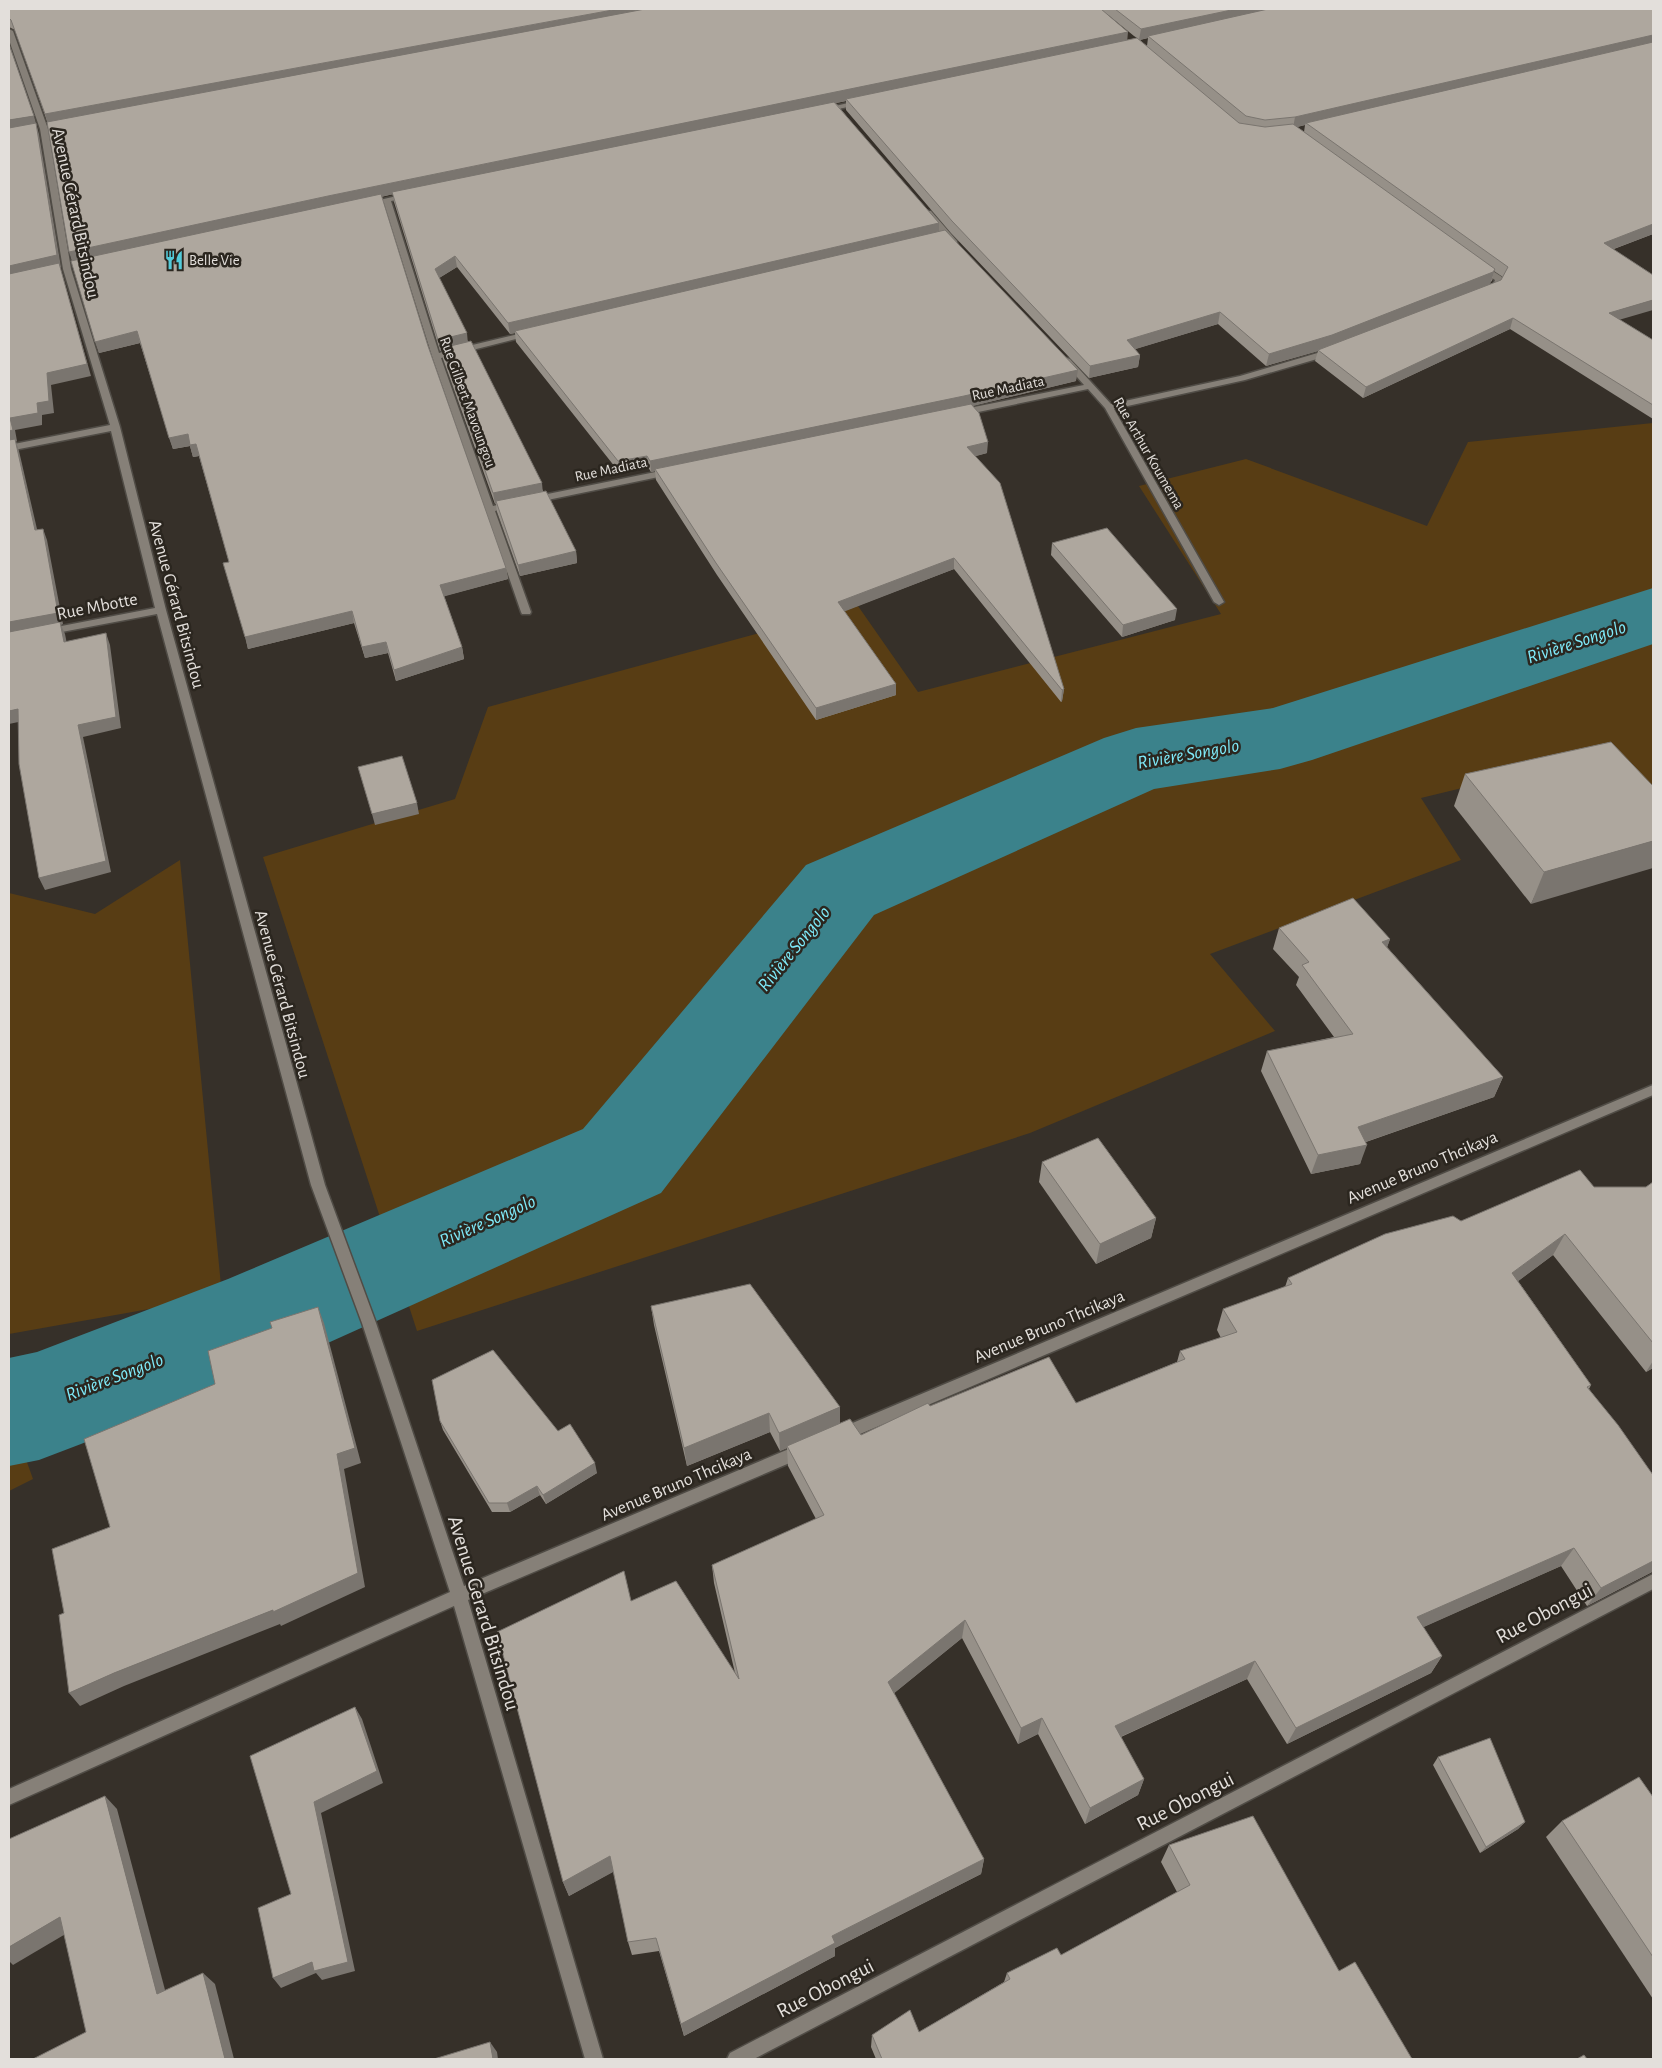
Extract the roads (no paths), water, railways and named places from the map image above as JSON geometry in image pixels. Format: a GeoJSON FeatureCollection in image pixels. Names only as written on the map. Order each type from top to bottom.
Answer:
{"type":"FeatureCollection","features":[{"type":"Feature","properties":{"kind":"street","name":"Avenue Gérard Bitsindou"},"geometry":{"type":"LineString","coordinates":[[9,31],[44,129],[67,269],[115,426],[161,610],[318,1185]]}},
{"type":"Feature","properties":{"kind":"street"},"geometry":{"type":"LineString","coordinates":[[817,111],[866,101]]}},
{"type":"Feature","properties":{"kind":"street"},"geometry":{"type":"LineString","coordinates":[[836,107],[843,115]]}},
{"type":"Feature","properties":{"kind":"street"},"geometry":{"type":"LineString","coordinates":[[358,206],[416,194]]}},
{"type":"Feature","properties":{"kind":"street","name":"Rue Gilbert Mavoungou"},"geometry":{"type":"LineString","coordinates":[[387,200],[436,356],[492,509],[526,612]]}},
{"type":"Feature","properties":{"kind":"street"},"geometry":{"type":"LineString","coordinates":[[921,205],[942,237],[961,250]]}},
{"type":"Feature","properties":{"kind":"street"},"geometry":{"type":"LineString","coordinates":[[1475,262],[1499,279],[1497,286],[1476,295]]}},
{"type":"Feature","properties":{"kind":"street"},"geometry":{"type":"LineString","coordinates":[[436,356],[541,332]]}},
{"type":"Feature","properties":{"kind":"street"},"geometry":{"type":"LineString","coordinates":[[1108,407],[1242,378],[1342,348]]}},
{"type":"Feature","properties":{"kind":"street","name":"Rue Arthur Koumema"},"geometry":{"type":"LineString","coordinates":[[1057,351],[1108,407],[1219,602]]}},
{"type":"Feature","properties":{"kind":"street","name":"Rue Madiata"},"geometry":{"type":"LineString","coordinates":[[945,416],[1090,386]]}},
{"type":"Feature","properties":{"kind":"street"},"geometry":{"type":"LineString","coordinates":[[9,448],[115,426]]}},
{"type":"Feature","properties":{"kind":"street","name":"Rue Madiata"},"geometry":{"type":"LineString","coordinates":[[492,509],[685,469]]}},
{"type":"Feature","properties":{"kind":"street","name":"Rue Mbotte"},"geometry":{"type":"LineString","coordinates":[[37,634],[161,610]]}},
{"type":"Feature","properties":{"kind":"street","name":"Avenue Bruno Thcikaya"},"geometry":{"type":"LineString","coordinates":[[9,1797],[459,1596],[1653,1090]]}},
{"type":"Feature","properties":{"kind":"street","name":"Avenue Gerard Bitsindou"},"geometry":{"type":"LineString","coordinates":[[318,1185],[369,1323],[459,1596],[594,2059]]}},
{"type":"Feature","properties":{"kind":"street","name":"Rue Obongui"},"geometry":{"type":"LineString","coordinates":[[736,2059],[1653,1581]]}},
{"type":"Feature","properties":{"kind":"waterway","name":"Rivière Songolo"},"geometry":{"type":"LineString","coordinates":[[9,1412],[39,1406],[269,1315],[622,1161],[840,890],[1136,760],[1280,738],[1653,615]]}},
{"type":"Feature","properties":{"kind":"place","name":"Belle Vie"},"geometry":{"type":"Point","coordinates":[174,260]}}]}
